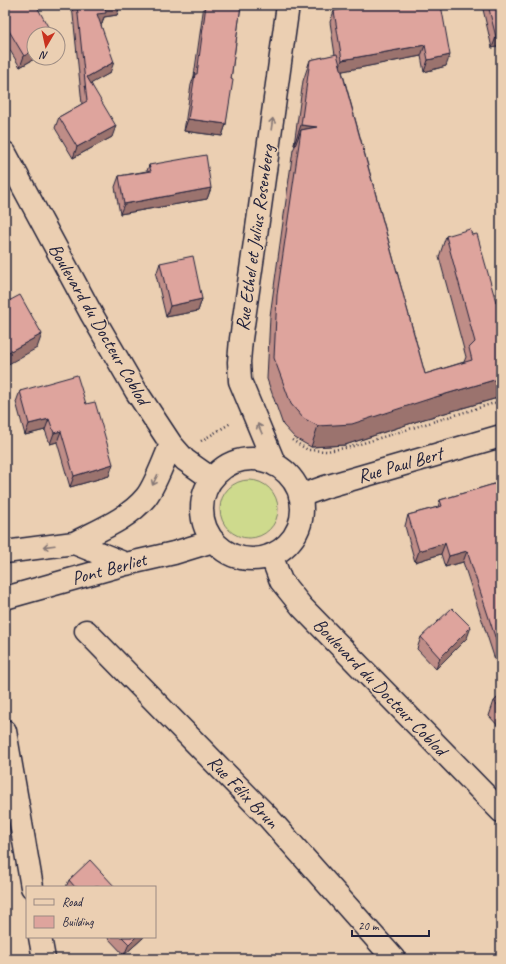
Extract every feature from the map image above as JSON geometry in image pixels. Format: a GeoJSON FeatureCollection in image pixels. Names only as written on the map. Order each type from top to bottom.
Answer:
{"type":"FeatureCollection","features":[{"type":"Feature","properties":{"kind":"street","name":"Rue Ethel et Julius Rosenberg"},"geometry":{"type":"LineString","coordinates":[[275,465],[240,381],[239,362],[288,5]]}},
{"type":"Feature","properties":{"kind":"street","name":"Boulevard du Docteur Coblod"},"geometry":{"type":"LineString","coordinates":[[5,153],[10,175],[136,392],[178,452],[212,479]]}},
{"type":"Feature","properties":{"kind":"street","name":"Rue Paul Bert"},"geometry":{"type":"LineString","coordinates":[[300,496],[325,487],[501,436]]}},
{"type":"Feature","properties":{"kind":"street"},"geometry":{"type":"LineString","coordinates":[[5,552],[74,543],[119,520],[137,507],[147,496],[178,452]]}},
{"type":"Feature","properties":{"kind":"street"},"geometry":{"type":"LineString","coordinates":[[262,460],[275,465],[286,473],[294,483],[300,496],[302,510],[299,524],[293,537],[283,548],[271,555],[259,559],[238,557],[222,549],[213,541],[205,526],[202,510],[204,494],[212,479],[222,469],[234,462],[262,460]]}},
{"type":"Feature","properties":{"kind":"street","name":"Pont Berliet"},"geometry":{"type":"LineString","coordinates":[[5,598],[126,564],[174,553],[213,541]]}},
{"type":"Feature","properties":{"kind":"street"},"geometry":{"type":"LineString","coordinates":[[74,543],[126,564]]}},
{"type":"Feature","properties":{"kind":"street","name":"Boulevard du Docteur Coblod"},"geometry":{"type":"LineString","coordinates":[[271,555],[281,581],[302,608],[501,811]]}},
{"type":"Feature","properties":{"kind":"street","name":"Rue Félix Brun"},"geometry":{"type":"LineString","coordinates":[[86,631],[268,817],[394,959]]}},
{"type":"Feature","properties":{"kind":"street"},"geometry":{"type":"LineString","coordinates":[[5,731],[10,786],[32,886]]}},
{"type":"Feature","properties":{"kind":"street"},"geometry":{"type":"LineString","coordinates":[[40,938],[44,959]]}},
{"type":"Feature","properties":{"kind":"path"},"geometry":{"type":"LineString","coordinates":[[178,452],[199,442],[234,421],[237,400],[246,398]]}},
{"type":"Feature","properties":{"kind":"path"},"geometry":{"type":"LineString","coordinates":[[288,437],[308,450],[327,451],[350,448],[501,401]]}},
{"type":"Feature","properties":{"kind":"green space"},"geometry":{"type":"Polygon","coordinates":[[[243,480],[255,480],[270,488],[278,503],[278,515],[270,530],[255,538],[243,538],[228,530],[220,515],[220,503],[228,488],[243,480]]]}},
{"type":"Feature","properties":{"kind":"building"},"geometry":{"type":"Polygon","coordinates":[[[5,5],[36,5],[48,26],[26,26],[26,55],[24,56],[5,24],[5,5]]]}},
{"type":"Feature","properties":{"kind":"building"},"geometry":{"type":"Polygon","coordinates":[[[77,5],[115,5],[105,6],[106,13],[97,14],[114,62],[87,77],[116,126],[77,147],[59,117],[87,101],[77,5]]]}},
{"type":"Feature","properties":{"kind":"building"},"geometry":{"type":"Polygon","coordinates":[[[206,5],[241,5],[231,79],[233,80],[226,124],[188,119],[195,74],[197,74],[206,5]]]}},
{"type":"Feature","properties":{"kind":"building"},"geometry":{"type":"Polygon","coordinates":[[[364,5],[441,5],[450,55],[428,60],[425,45],[342,60],[334,11],[364,5]]]}},
{"type":"Feature","properties":{"kind":"building"},"geometry":{"type":"Polygon","coordinates":[[[488,5],[501,5],[501,35],[496,37],[488,5]]]}},
{"type":"Feature","properties":{"kind":"building"},"geometry":{"type":"Polygon","coordinates":[[[337,54],[425,374],[472,360],[469,348],[475,342],[446,236],[470,229],[472,235],[477,234],[496,302],[501,300],[501,378],[432,398],[352,424],[318,426],[303,418],[291,404],[274,358],[277,295],[301,130],[317,127],[301,125],[310,60],[337,54]]]}},
{"type":"Feature","properties":{"kind":"building"},"geometry":{"type":"Polygon","coordinates":[[[206,155],[211,188],[124,204],[119,176],[151,171],[149,165],[206,155]]]}},
{"type":"Feature","properties":{"kind":"building"},"geometry":{"type":"Polygon","coordinates":[[[193,256],[202,299],[170,306],[160,263],[193,256]]]}},
{"type":"Feature","properties":{"kind":"building"},"geometry":{"type":"Polygon","coordinates":[[[20,295],[42,334],[5,354],[5,303],[20,295]]]}},
{"type":"Feature","properties":{"kind":"building"},"geometry":{"type":"Polygon","coordinates":[[[77,375],[86,404],[95,402],[113,464],[74,476],[61,431],[54,433],[49,419],[29,424],[20,391],[77,375]]]}},
{"type":"Feature","properties":{"kind":"building"},"geometry":{"type":"Polygon","coordinates":[[[501,482],[501,655],[467,551],[449,556],[445,543],[419,551],[408,515],[442,506],[440,500],[501,482]]]}},
{"type":"Feature","properties":{"kind":"building"},"geometry":{"type":"Polygon","coordinates":[[[452,608],[471,627],[440,658],[421,637],[452,608]]]}},
{"type":"Feature","properties":{"kind":"building"},"geometry":{"type":"Polygon","coordinates":[[[501,695],[501,709],[494,701],[501,695]]]}},
{"type":"Feature","properties":{"kind":"building"},"geometry":{"type":"Polygon","coordinates":[[[90,860],[114,886],[74,886],[69,880],[90,860]]]}},
{"type":"Feature","properties":{"kind":"building"},"geometry":{"type":"Polygon","coordinates":[[[123,938],[135,938],[129,944],[123,938]]]}}]}
